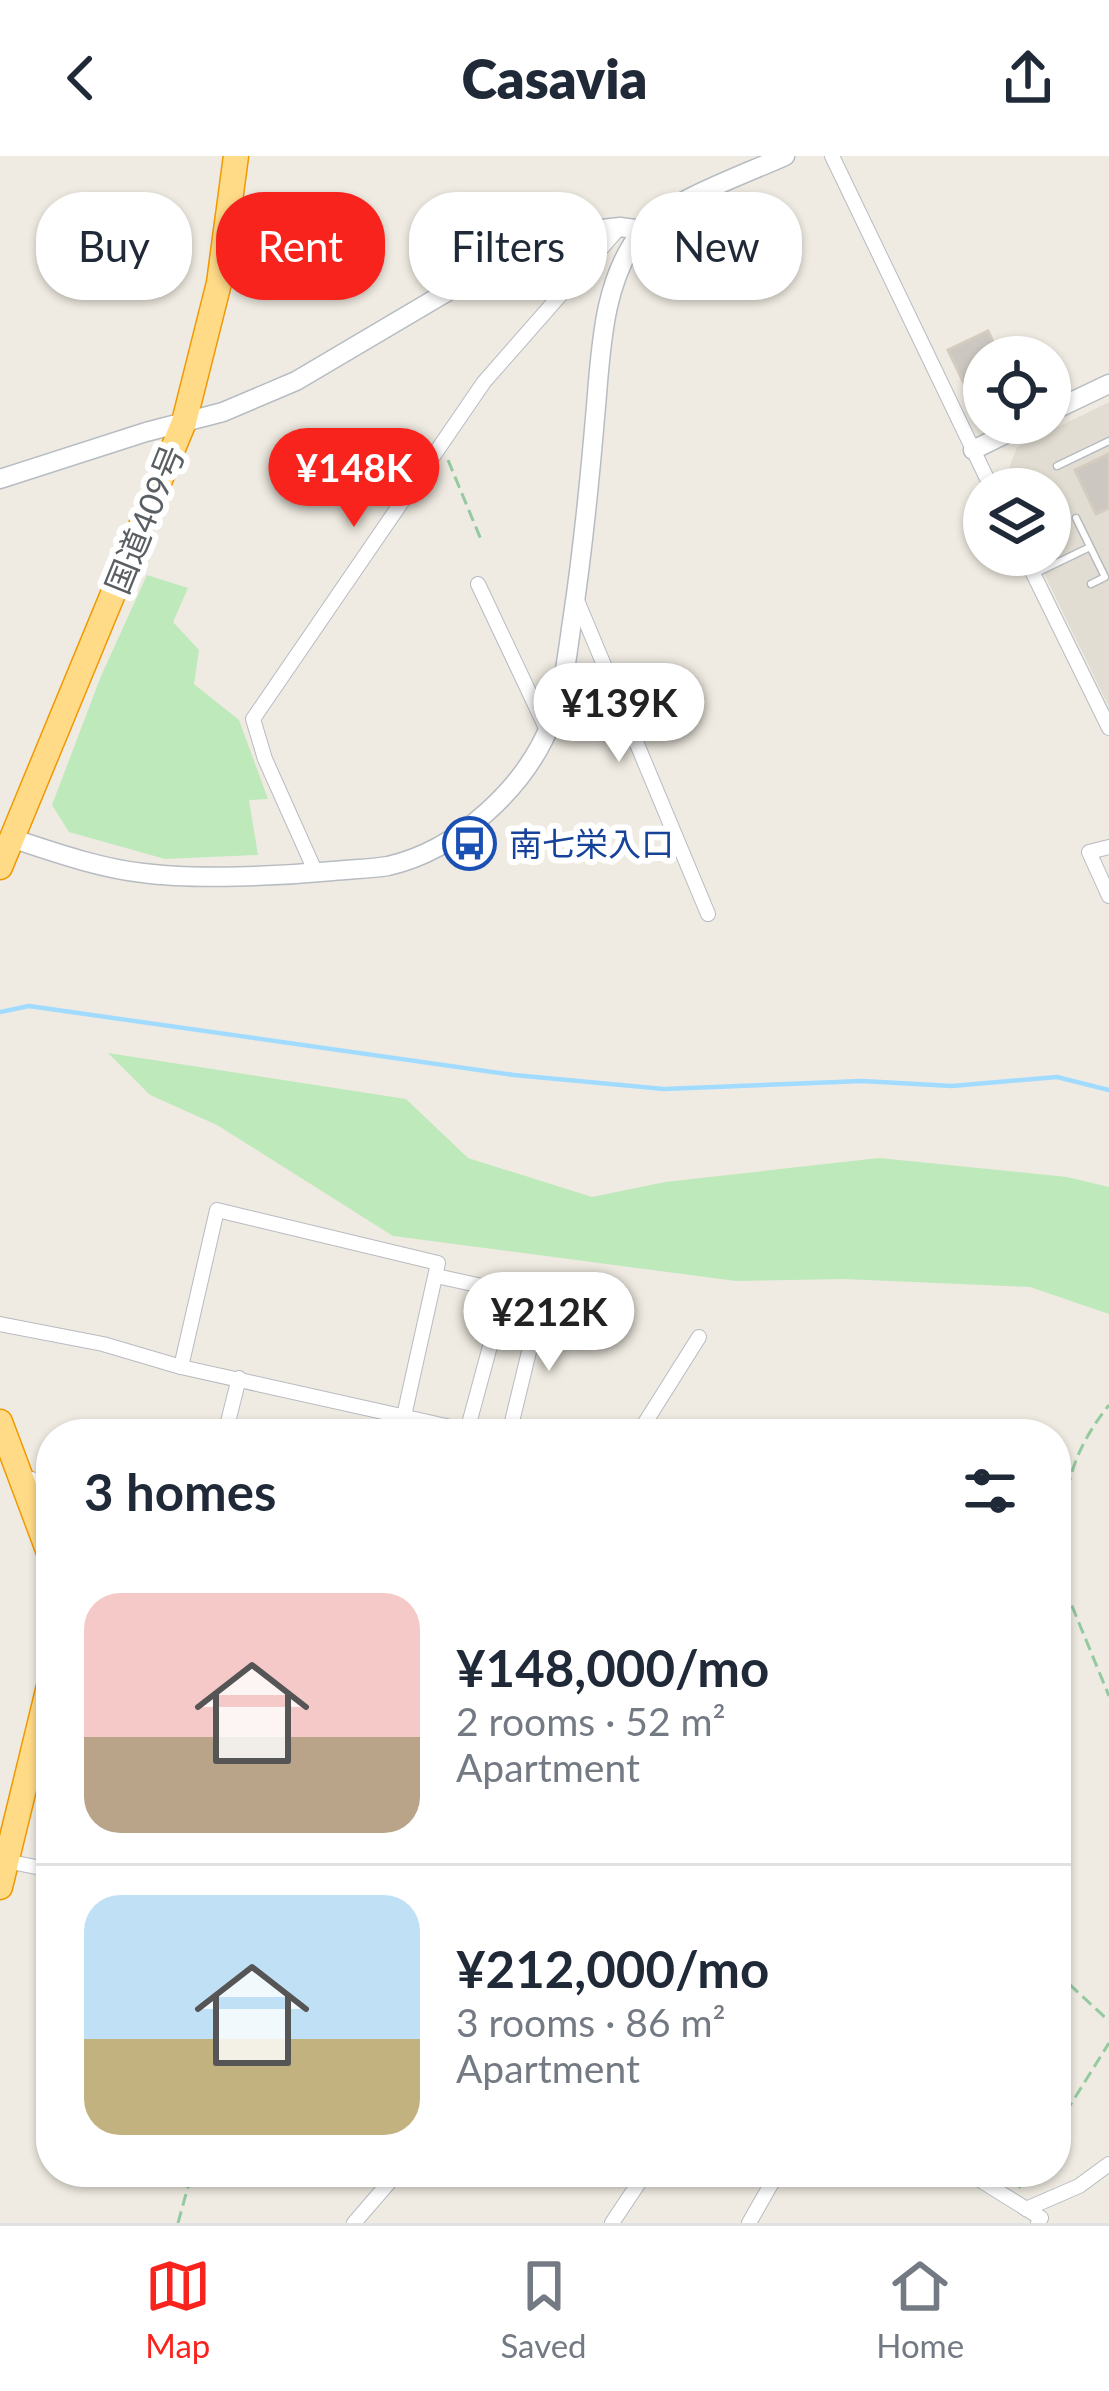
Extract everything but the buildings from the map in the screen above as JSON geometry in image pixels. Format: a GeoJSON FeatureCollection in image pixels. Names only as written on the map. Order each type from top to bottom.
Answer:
{"type":"FeatureCollection","features":[{"type":"Feature","properties":{"kind":"highway","name":"国道409号"},"geometry":{"type":"LineString","coordinates":[[0,867],[184,422],[219,283],[236,156]]}},
{"type":"Feature","properties":{"kind":"highway"},"geometry":{"type":"LineString","coordinates":[[0,1422],[36,1518]]}},
{"type":"Feature","properties":{"kind":"highway"},"geometry":{"type":"LineString","coordinates":[[0,1887],[36,1740]]}},
{"type":"Feature","properties":{"kind":"street"},"geometry":{"type":"LineString","coordinates":[[700,192],[755,162],[784,156]]}},
{"type":"Feature","properties":{"kind":"street"},"geometry":{"type":"LineString","coordinates":[[832,156],[983,468]]}},
{"type":"Feature","properties":{"kind":"street"},"geometry":{"type":"LineString","coordinates":[[316,873],[266,759],[254,719],[484,382],[620,227]]}},
{"type":"Feature","properties":{"kind":"street"},"geometry":{"type":"LineString","coordinates":[[0,478],[223,412],[296,381],[501,260],[593,230],[631,228]]}},
{"type":"Feature","properties":{"kind":"street"},"geometry":{"type":"LineString","coordinates":[[11,838],[146,874],[316,873],[388,866],[432,849],[469,827],[527,766],[547,730],[563,680],[602,342],[610,299],[631,248]]}},
{"type":"Feature","properties":{"kind":"street"},"geometry":{"type":"LineString","coordinates":[[1071,402],[1109,384]]}},
{"type":"Feature","properties":{"kind":"street"},"geometry":{"type":"LineString","coordinates":[[974,449],[984,444]]}},
{"type":"Feature","properties":{"kind":"street"},"geometry":{"type":"LineString","coordinates":[[1035,576],[1109,728]]}},
{"type":"Feature","properties":{"kind":"street"},"geometry":{"type":"LineString","coordinates":[[478,584],[547,730]]}},
{"type":"Feature","properties":{"kind":"street"},"geometry":{"type":"LineString","coordinates":[[576,598],[708,914]]}},
{"type":"Feature","properties":{"kind":"street"},"geometry":{"type":"LineString","coordinates":[[1109,848],[1089,853],[1109,896]]}},
{"type":"Feature","properties":{"kind":"street"},"geometry":{"type":"LineString","coordinates":[[181,1366],[217,1210],[438,1264],[404,1416]]}},
{"type":"Feature","properties":{"kind":"street"},"geometry":{"type":"LineString","coordinates":[[436,1276],[505,1291],[477,1419]]}},
{"type":"Feature","properties":{"kind":"street"},"geometry":{"type":"LineString","coordinates":[[513,1419],[541,1302]]}},
{"type":"Feature","properties":{"kind":"street"},"geometry":{"type":"LineString","coordinates":[[0,1324],[417,1419]]}},
{"type":"Feature","properties":{"kind":"street"},"geometry":{"type":"LineString","coordinates":[[647,1419],[699,1336]]}},
{"type":"Feature","properties":{"kind":"street"},"geometry":{"type":"LineString","coordinates":[[229,1419],[239,1378]]}},
{"type":"Feature","properties":{"kind":"street"},"geometry":{"type":"LineString","coordinates":[[20,1476],[36,1480]]}},
{"type":"Feature","properties":{"kind":"street"},"geometry":{"type":"LineString","coordinates":[[7,1861],[36,1867]]}},
{"type":"Feature","properties":{"kind":"street"},"geometry":{"type":"LineString","coordinates":[[1026,2209],[1079,2186],[1108,2166]]}},
{"type":"Feature","properties":{"kind":"street"},"geometry":{"type":"LineString","coordinates":[[354,2223],[385,2187]]}},
{"type":"Feature","properties":{"kind":"street"},"geometry":{"type":"LineString","coordinates":[[612,2223],[636,2187]]}},
{"type":"Feature","properties":{"kind":"street"},"geometry":{"type":"LineString","coordinates":[[749,2223],[770,2187]]}},
{"type":"Feature","properties":{"kind":"street"},"geometry":{"type":"LineString","coordinates":[[992,2187],[1040,2218],[1038,2223]]}},
{"type":"Feature","properties":{"kind":"lane"},"geometry":{"type":"LineString","coordinates":[[1057,466],[1109,441]]}},
{"type":"Feature","properties":{"kind":"lane"},"geometry":{"type":"LineString","coordinates":[[1076,518],[1105,577],[1091,584]]}},
{"type":"Feature","properties":{"kind":"lane"},"geometry":{"type":"LineString","coordinates":[[1071,556],[1090,547]]}},
{"type":"Feature","properties":{"kind":"path"},"geometry":{"type":"LineString","coordinates":[[442,444],[482,542]]}},
{"type":"Feature","properties":{"kind":"path"},"geometry":{"type":"LineString","coordinates":[[1071,1476],[1083,1438],[1109,1405]]}},
{"type":"Feature","properties":{"kind":"path"},"geometry":{"type":"LineString","coordinates":[[1071,1604],[1109,1696]]}},
{"type":"Feature","properties":{"kind":"path"},"geometry":{"type":"LineString","coordinates":[[1071,1986],[1109,2021]]}},
{"type":"Feature","properties":{"kind":"path"},"geometry":{"type":"LineString","coordinates":[[1071,2104],[1109,2043]]}},
{"type":"Feature","properties":{"kind":"path"},"geometry":{"type":"LineString","coordinates":[[178,2223],[188,2187]]}},
{"type":"Feature","properties":{"kind":"shaded area"},"geometry":{"type":"Polygon","coordinates":[[[1109,402],[1109,707],[1045,576],[1071,576],[1071,468],[1009,468],[1017,447],[1023,444],[1071,444],[1071,421],[1109,402]]]}},
{"type":"Feature","properties":{"kind":"green space"},"geometry":{"type":"Polygon","coordinates":[[[147,575],[188,588],[173,622],[199,650],[194,684],[239,720],[268,799],[249,800],[258,855],[165,859],[69,832],[52,805],[101,676],[147,575]]]}},
{"type":"Feature","properties":{"kind":"green space"},"geometry":{"type":"Polygon","coordinates":[[[108,1053],[406,1099],[468,1158],[592,1197],[665,1182],[879,1158],[1067,1177],[1109,1187],[1109,1314],[1030,1287],[844,1279],[736,1281],[393,1236],[217,1125],[150,1095],[108,1053]]]}},
{"type":"Feature","properties":{"kind":"waterway"},"geometry":{"type":"LineString","coordinates":[[0,1012],[29,1006],[514,1075],[664,1089],[862,1081],[952,1086],[1057,1077],[1109,1090]]}},
{"type":"Feature","properties":{"kind":"place","name":"南七栄入口"},"geometry":{"type":"Point","coordinates":[470,843]}}]}
